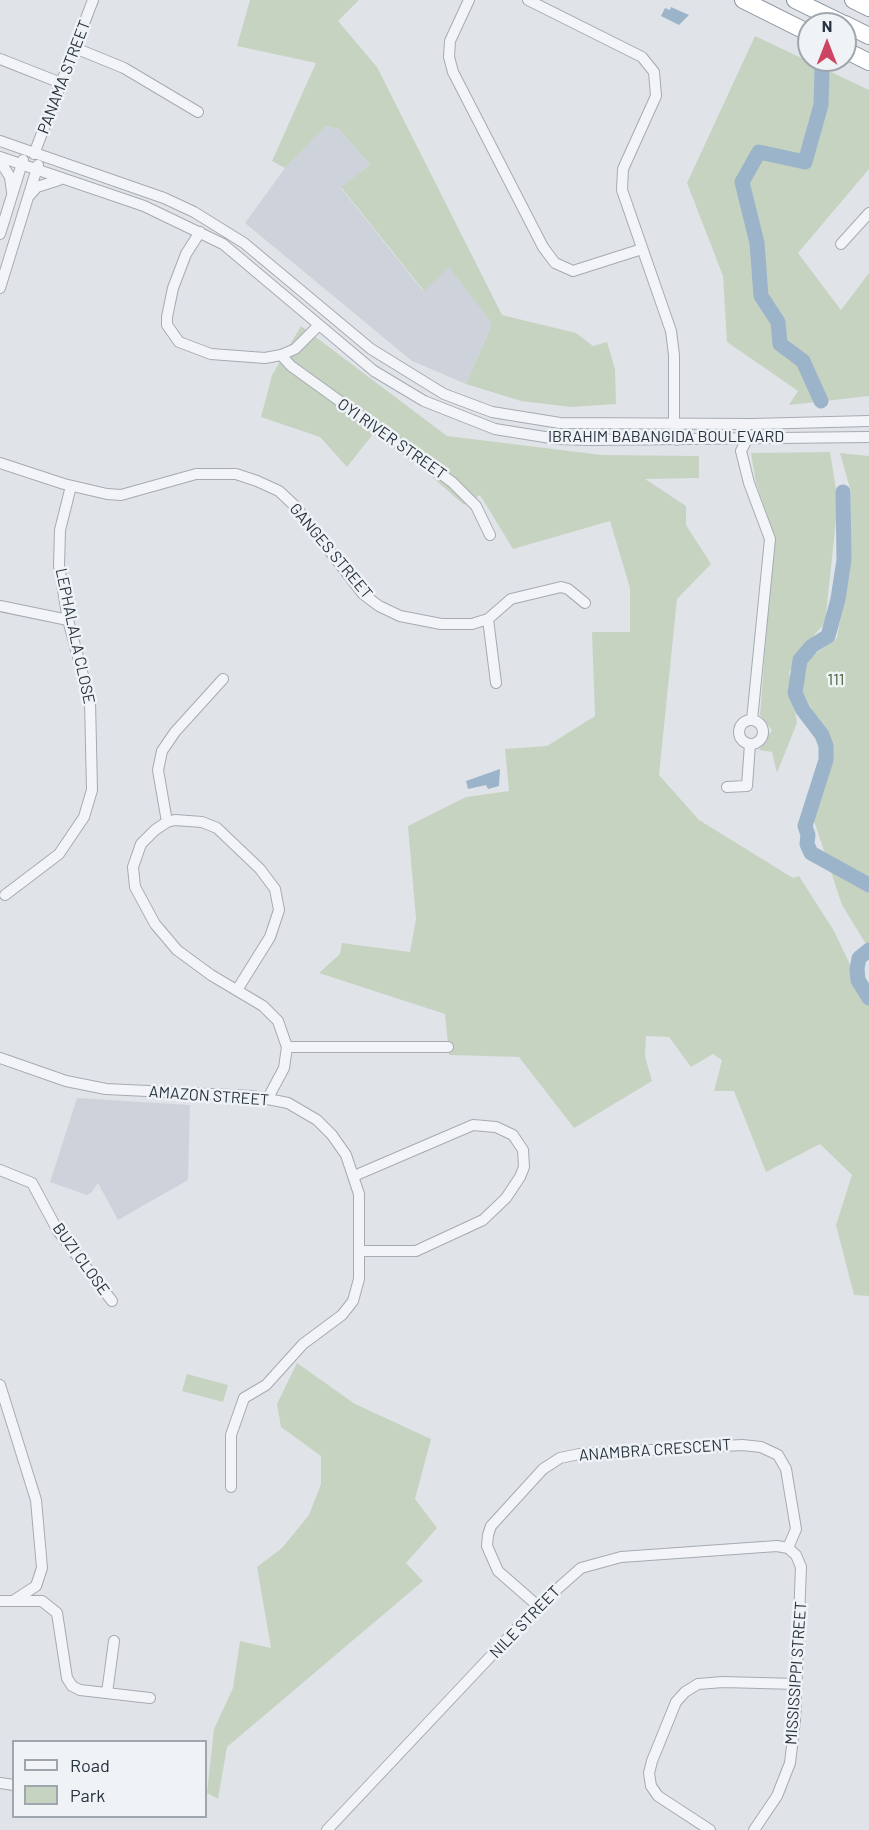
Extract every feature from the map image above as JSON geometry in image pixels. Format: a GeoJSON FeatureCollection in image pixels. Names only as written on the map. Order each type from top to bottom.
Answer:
{"type":"FeatureCollection","features":[{"type":"Feature","properties":{"kind":"highway"},"geometry":{"type":"LineString","coordinates":[[743,0],[797,27]]}},
{"type":"Feature","properties":{"kind":"highway"},"geometry":{"type":"LineString","coordinates":[[795,0],[820,12]]}},
{"type":"Feature","properties":{"kind":"highway"},"geometry":{"type":"LineString","coordinates":[[853,0],[869,8]]}},
{"type":"Feature","properties":{"kind":"street","name":"PANAMA STREET"},"geometry":{"type":"LineString","coordinates":[[34,154],[93,0]]}},
{"type":"Feature","properties":{"kind":"street"},"geometry":{"type":"LineString","coordinates":[[469,0],[450,41],[453,72],[543,247],[555,263],[573,271],[642,249]]}},
{"type":"Feature","properties":{"kind":"street"},"geometry":{"type":"LineString","coordinates":[[528,0],[642,57],[654,72],[656,96],[622,169],[622,190],[671,331],[674,354],[674,423],[677,440]]}},
{"type":"Feature","properties":{"kind":"street"},"geometry":{"type":"LineString","coordinates":[[75,48],[123,68],[198,112]]}},
{"type":"Feature","properties":{"kind":"street"},"geometry":{"type":"LineString","coordinates":[[0,59],[61,83]]}},
{"type":"Feature","properties":{"kind":"street","name":"IBRAHIM BABANGIDA BOULEVARD"},"geometry":{"type":"LineString","coordinates":[[0,141],[164,198],[211,222],[278,270],[370,350],[444,394],[492,412],[560,423],[752,424],[869,421]]}},
{"type":"Feature","properties":{"kind":"street"},"geometry":{"type":"LineString","coordinates":[[0,234],[21,166],[34,154]]}},
{"type":"Feature","properties":{"kind":"street"},"geometry":{"type":"LineString","coordinates":[[0,288],[36,171],[34,154]]}},
{"type":"Feature","properties":{"kind":"street"},"geometry":{"type":"LineString","coordinates":[[0,159],[10,177],[12,195]]}},
{"type":"Feature","properties":{"kind":"street","name":"IBRAHIM BABANGIDA BOULEVARD"},"geometry":{"type":"LineString","coordinates":[[0,159],[144,206],[223,244],[260,273],[318,326],[396,386],[456,416],[495,429],[557,439],[869,437]]}},
{"type":"Feature","properties":{"kind":"street"},"geometry":{"type":"LineString","coordinates":[[27,199],[37,187],[60,180]]}},
{"type":"Feature","properties":{"kind":"street"},"geometry":{"type":"LineString","coordinates":[[841,244],[869,213]]}},
{"type":"Feature","properties":{"kind":"street"},"geometry":{"type":"LineString","coordinates":[[200,232],[186,254],[173,288],[167,316],[172,334],[188,348],[211,354],[265,358],[281,356],[295,349],[318,326]]}},
{"type":"Feature","properties":{"kind":"street","name":"OYI RIVER STREET"},"geometry":{"type":"LineString","coordinates":[[281,356],[291,366],[452,482],[476,506],[490,535]]}},
{"type":"Feature","properties":{"kind":"street"},"geometry":{"type":"LineString","coordinates":[[747,439],[741,452],[749,483],[770,539],[752,720]]}},
{"type":"Feature","properties":{"kind":"street","name":"GANGES STREET"},"geometry":{"type":"LineString","coordinates":[[0,463],[71,486],[121,495],[196,474],[236,474],[279,491],[295,506],[363,594],[379,606],[400,616],[441,624],[472,624],[488,620]]}},
{"type":"Feature","properties":{"kind":"street","name":"LEPHALALA CLOSE"},"geometry":{"type":"LineString","coordinates":[[5,895],[59,854],[76,830],[89,801],[92,775],[90,701],[69,620],[59,566],[59,547],[71,486]]}},
{"type":"Feature","properties":{"kind":"street"},"geometry":{"type":"LineString","coordinates":[[496,683],[488,620],[511,599],[561,587],[568,589],[585,603]]}},
{"type":"Feature","properties":{"kind":"street"},"geometry":{"type":"LineString","coordinates":[[0,606],[69,620]]}},
{"type":"Feature","properties":{"kind":"street"},"geometry":{"type":"LineString","coordinates":[[167,822],[158,770],[162,751],[175,732],[223,679]]}},
{"type":"Feature","properties":{"kind":"street"},"geometry":{"type":"LineString","coordinates":[[752,720],[759,723],[763,733],[757,742],[750,744],[743,741],[740,729],[744,723],[752,720]]}},
{"type":"Feature","properties":{"kind":"street"},"geometry":{"type":"LineString","coordinates":[[727,787],[747,786],[750,744]]}},
{"type":"Feature","properties":{"kind":"street"},"geometry":{"type":"LineString","coordinates":[[237,990],[270,937],[279,910],[275,889],[260,869],[217,828],[202,822],[176,820],[167,822],[154,830],[141,844],[133,867],[135,887],[155,924],[177,950],[237,990],[263,1006],[278,1021],[287,1047],[284,1068],[268,1098]]}},
{"type":"Feature","properties":{"kind":"street"},"geometry":{"type":"LineString","coordinates":[[287,1047],[448,1047]]}},
{"type":"Feature","properties":{"kind":"street","name":"AMAZON STREET"},"geometry":{"type":"LineString","coordinates":[[0,1058],[66,1081],[96,1088],[268,1098],[288,1102],[317,1120],[332,1135],[346,1155],[358,1194],[359,1279],[353,1301],[342,1315],[303,1344],[266,1385],[244,1398],[231,1435],[231,1487]]}},
{"type":"Feature","properties":{"kind":"street"},"geometry":{"type":"LineString","coordinates":[[354,1176],[473,1125],[496,1127],[513,1135],[523,1150],[524,1167],[520,1177],[506,1198],[483,1220],[416,1251],[360,1251]]}},
{"type":"Feature","properties":{"kind":"street","name":"BUZI CLOSE"},"geometry":{"type":"LineString","coordinates":[[0,1170],[32,1183],[58,1231],[112,1301]]}},
{"type":"Feature","properties":{"kind":"street"},"geometry":{"type":"LineString","coordinates":[[0,1385],[36,1500],[42,1561],[41,1578],[36,1586],[16,1599]]}},
{"type":"Feature","properties":{"kind":"street","name":"ANAMBRA CRESCENT"},"geometry":{"type":"LineString","coordinates":[[538,1606],[498,1571],[487,1546],[488,1535],[491,1526],[543,1469],[560,1458],[579,1454],[730,1445],[761,1447],[778,1455],[786,1469],[796,1529],[788,1548]]}},
{"type":"Feature","properties":{"kind":"street","name":"NILE STREET"},"geometry":{"type":"LineString","coordinates":[[327,1830],[538,1606],[581,1568],[602,1560],[764,1545],[788,1548]]}},
{"type":"Feature","properties":{"kind":"street","name":"MISSISSIPPI STREET"},"geometry":{"type":"LineString","coordinates":[[754,1830],[777,1796],[790,1763],[797,1684],[802,1577],[796,1555],[788,1548]]}},
{"type":"Feature","properties":{"kind":"street"},"geometry":{"type":"LineString","coordinates":[[0,1601],[16,1599],[42,1601],[57,1613],[68,1678],[72,1686],[150,1698]]}},
{"type":"Feature","properties":{"kind":"street"},"geometry":{"type":"LineString","coordinates":[[107,1693],[114,1641]]}},
{"type":"Feature","properties":{"kind":"street"},"geometry":{"type":"LineString","coordinates":[[710,1830],[658,1796],[651,1785],[649,1773],[651,1761],[676,1702],[685,1692],[698,1684],[723,1682],[797,1684]]}},
{"type":"Feature","properties":{"kind":"shaded area"},"geometry":{"type":"Polygon","coordinates":[[[326,126],[339,129],[370,165],[341,188],[423,291],[449,266],[492,324],[466,384],[412,361],[245,223],[285,168],[326,126]]]}},
{"type":"Feature","properties":{"kind":"shaded area"},"geometry":{"type":"Polygon","coordinates":[[[77,1098],[190,1105],[188,1180],[118,1220],[98,1183],[87,1195],[50,1182],[77,1098]]]}},
{"type":"Feature","properties":{"kind":"green space"},"geometry":{"type":"Polygon","coordinates":[[[250,0],[359,0],[338,21],[377,67],[502,315],[576,333],[593,346],[607,342],[615,369],[616,404],[571,407],[521,401],[466,384],[492,324],[449,267],[424,291],[341,187],[370,165],[339,129],[326,126],[285,168],[272,161],[316,63],[237,46],[250,0]]]}},
{"type":"Feature","properties":{"kind":"green space"},"geometry":{"type":"Polygon","coordinates":[[[755,36],[797,56],[797,72],[831,72],[869,90],[869,169],[798,253],[841,310],[869,273],[869,396],[789,405],[798,391],[727,342],[723,276],[687,183],[755,36]]]}},
{"type":"Feature","properties":{"kind":"green space"},"geometry":{"type":"Polygon","coordinates":[[[301,326],[447,436],[602,455],[699,456],[699,478],[645,479],[686,506],[686,525],[711,564],[677,599],[659,775],[699,820],[793,878],[799,876],[834,931],[869,1004],[869,1296],[854,1295],[836,1225],[852,1175],[820,1144],[766,1172],[734,1091],[714,1091],[722,1060],[713,1054],[691,1067],[669,1037],[646,1036],[645,1056],[652,1081],[574,1128],[519,1057],[449,1055],[445,1014],[319,973],[340,954],[342,943],[410,952],[416,919],[408,826],[466,797],[509,791],[505,749],[547,746],[595,716],[592,632],[630,632],[630,588],[610,521],[513,549],[480,495],[464,505],[423,469],[373,434],[347,467],[320,437],[261,417],[272,375],[301,326]]]}},
{"type":"Feature","properties":{"kind":"green space"},"geometry":{"type":"Polygon","coordinates":[[[830,452],[838,502],[825,623],[808,642],[789,672],[797,723],[777,773],[772,752],[759,750],[772,730],[760,715],[774,534],[756,483],[751,453],[830,452]]]}},
{"type":"Feature","properties":{"kind":"green space","name":"111"},"geometry":{"type":"Polygon","coordinates":[[[840,453],[869,456],[869,949],[842,905],[814,821],[832,746],[803,693],[802,671],[811,657],[837,638],[850,558],[851,492],[840,453]]]}},
{"type":"Feature","properties":{"kind":"green space"},"geometry":{"type":"Polygon","coordinates":[[[297,1363],[355,1404],[431,1439],[415,1499],[437,1528],[406,1563],[423,1581],[227,1747],[218,1799],[207,1793],[214,1729],[233,1688],[240,1641],[271,1648],[257,1567],[282,1548],[309,1515],[321,1484],[321,1456],[281,1427],[277,1404],[297,1363]]]}},
{"type":"Feature","properties":{"kind":"green space"},"geometry":{"type":"Polygon","coordinates":[[[187,1374],[228,1385],[223,1402],[182,1391],[187,1374]]]}},
{"type":"Feature","properties":{"kind":"water"},"geometry":{"type":"Polygon","coordinates":[[[671,7],[689,15],[679,25],[661,16],[665,8],[670,10],[671,7]]]}},
{"type":"Feature","properties":{"kind":"water"},"geometry":{"type":"Polygon","coordinates":[[[500,769],[499,786],[488,789],[486,785],[468,789],[466,781],[500,769]]]}},
{"type":"Feature","properties":{"kind":"waterway"},"geometry":{"type":"LineString","coordinates":[[821,401],[803,361],[780,344],[778,322],[761,296],[757,243],[742,182],[759,152],[805,162],[821,105],[822,72]]}},
{"type":"Feature","properties":{"kind":"waterway"},"geometry":{"type":"LineString","coordinates":[[843,492],[844,560],[838,599],[828,636],[812,646],[800,660],[795,693],[803,710],[822,735],[826,746],[826,760],[805,826],[808,835],[807,844],[811,853],[869,885]]}},
{"type":"Feature","properties":{"kind":"waterway"},"geometry":{"type":"LineString","coordinates":[[869,950],[859,958],[857,969],[858,980],[869,998]]}}]}
